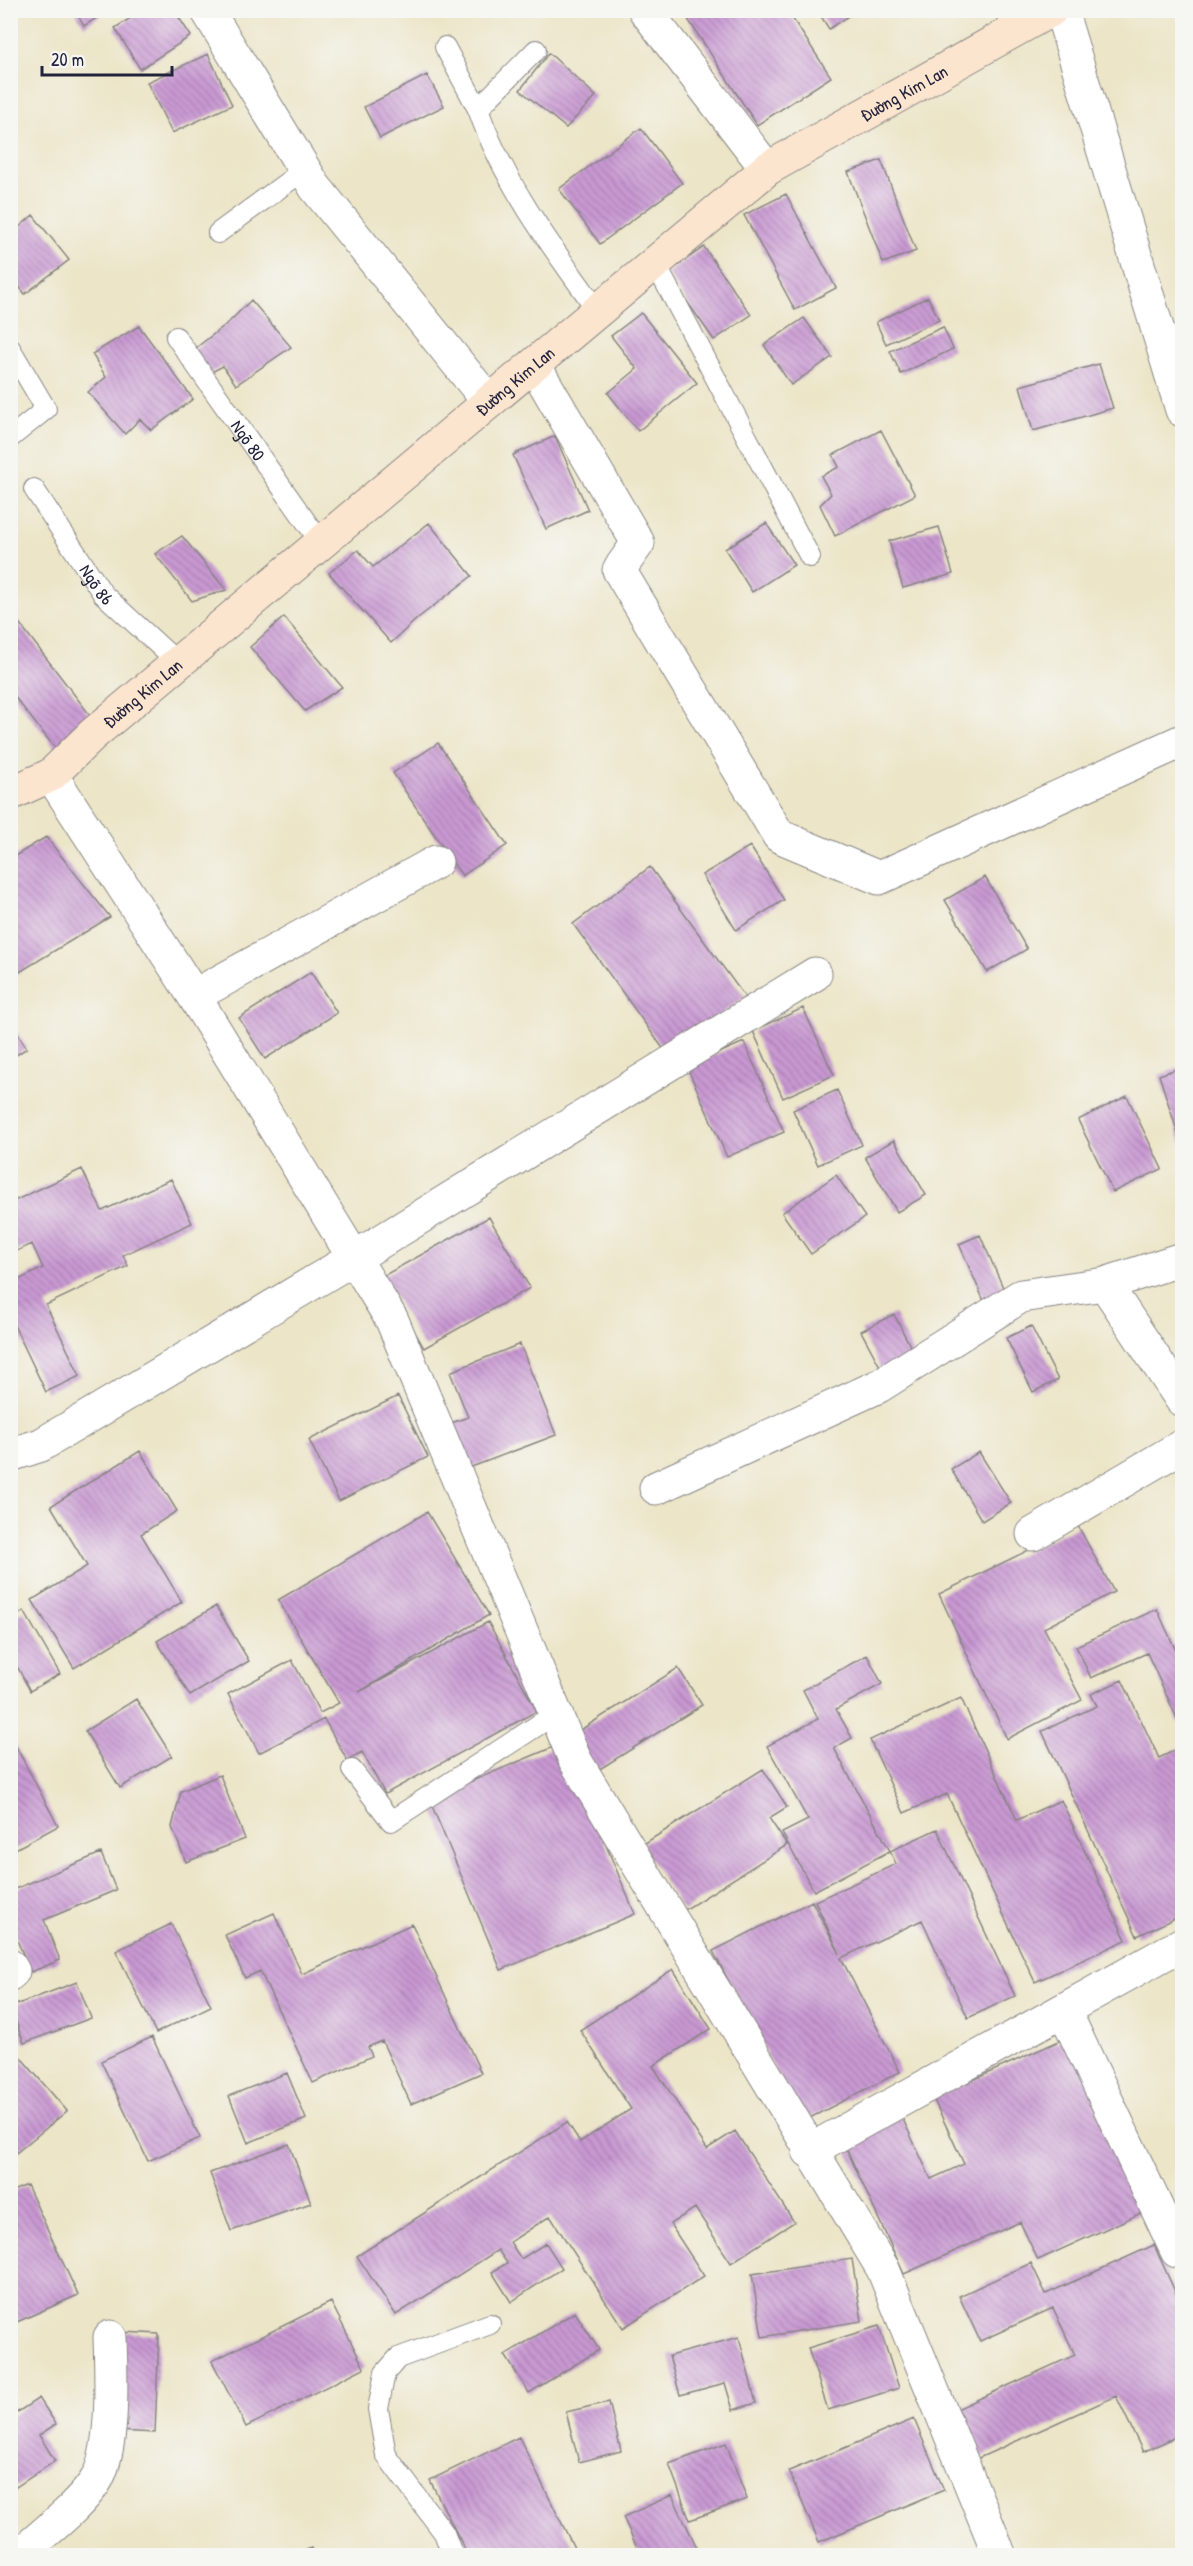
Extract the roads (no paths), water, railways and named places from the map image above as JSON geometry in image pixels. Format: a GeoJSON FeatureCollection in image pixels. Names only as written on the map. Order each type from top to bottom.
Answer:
{"type":"FeatureCollection","features":[{"type":"Feature","properties":{"kind":"street"},"geometry":{"type":"LineString","coordinates":[[207,10],[315,188],[489,402]]}},
{"type":"Feature","properties":{"kind":"street"},"geometry":{"type":"LineString","coordinates":[[645,10],[767,169]]}},
{"type":"Feature","properties":{"kind":"street","name":"Đường Kim Lan"},"geometry":{"type":"LineString","coordinates":[[10,794],[51,775],[92,735],[767,169],[1051,10]]}},
{"type":"Feature","properties":{"kind":"street"},"geometry":{"type":"LineString","coordinates":[[1061,10],[1182,410]]}},
{"type":"Feature","properties":{"kind":"street"},"geometry":{"type":"LineString","coordinates":[[534,365],[638,543],[619,570],[779,836],[879,878],[1182,741]]}},
{"type":"Feature","properties":{"kind":"street"},"geometry":{"type":"LineString","coordinates":[[51,775],[194,996],[392,1320],[575,1760],[809,2151],[883,2269],[1000,2556]]}},
{"type":"Feature","properties":{"kind":"street"},"geometry":{"type":"LineString","coordinates":[[194,996],[436,862]]}},
{"type":"Feature","properties":{"kind":"street"},"geometry":{"type":"LineString","coordinates":[[10,1455],[41,1445],[354,1258],[815,974]]}},
{"type":"Feature","properties":{"kind":"street"},"geometry":{"type":"LineString","coordinates":[[656,1488],[879,1386],[1021,1296],[1106,1284],[1182,1259]]}},
{"type":"Feature","properties":{"kind":"street"},"geometry":{"type":"LineString","coordinates":[[1106,1284],[1182,1400]]}},
{"type":"Feature","properties":{"kind":"street"},"geometry":{"type":"LineString","coordinates":[[1033,1534],[1182,1446]]}},
{"type":"Feature","properties":{"kind":"street"},"geometry":{"type":"LineString","coordinates":[[809,2151],[1182,1944]]}},
{"type":"Feature","properties":{"kind":"street"},"geometry":{"type":"LineString","coordinates":[[10,1966],[14,1971],[10,1974]]}},
{"type":"Feature","properties":{"kind":"street"},"geometry":{"type":"LineString","coordinates":[[1064,2010],[1177,2251]]}},
{"type":"Feature","properties":{"kind":"street"},"geometry":{"type":"LineString","coordinates":[[19,2556],[81,2499],[97,2479],[107,2442],[111,2376],[110,2337]]}},
{"type":"Feature","properties":{"kind":"lane"},"geometry":{"type":"LineString","coordinates":[[445,47],[478,110],[487,137],[545,239],[598,311]]}},
{"type":"Feature","properties":{"kind":"lane"},"geometry":{"type":"LineString","coordinates":[[478,110],[536,50]]}},
{"type":"Feature","properties":{"kind":"lane"},"geometry":{"type":"LineString","coordinates":[[218,233],[304,170]]}},
{"type":"Feature","properties":{"kind":"lane"},"geometry":{"type":"LineString","coordinates":[[655,263],[810,557]]}},
{"type":"Feature","properties":{"kind":"lane","name":"Ngõ 80"},"geometry":{"type":"LineString","coordinates":[[176,337],[321,543]]}},
{"type":"Feature","properties":{"kind":"lane"},"geometry":{"type":"LineString","coordinates":[[10,348],[46,409],[10,438]]}},
{"type":"Feature","properties":{"kind":"lane","name":"Ngõ 86"},"geometry":{"type":"LineString","coordinates":[[34,489],[103,594],[178,663]]}},
{"type":"Feature","properties":{"kind":"lane"},"geometry":{"type":"LineString","coordinates":[[352,1770],[391,1821],[555,1714]]}},
{"type":"Feature","properties":{"kind":"lane"},"geometry":{"type":"LineString","coordinates":[[453,2556],[444,2534],[386,2455],[378,2409],[385,2373],[398,2358],[490,2324]]}}]}
